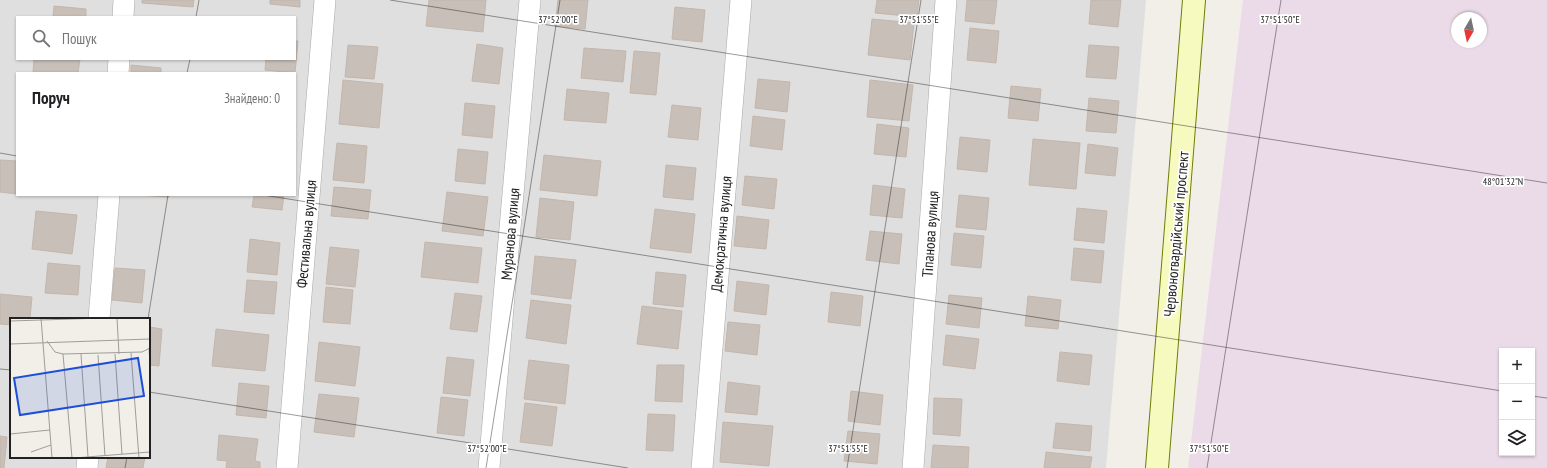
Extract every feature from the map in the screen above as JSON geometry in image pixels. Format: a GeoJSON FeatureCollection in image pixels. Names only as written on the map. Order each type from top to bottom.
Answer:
{"type":"FeatureCollection","features":[{"type":"Feature","properties":{"kind":"main road","name":"Червоногвардійський проспект"},"geometry":{"type":"LineString","coordinates":[[1157,468],[1194,0]]}},
{"type":"Feature","properties":{"kind":"street"},"geometry":{"type":"LineString","coordinates":[[123,16],[124,0]]}},
{"type":"Feature","properties":{"kind":"street","name":"Фестивальна вулиця"},"geometry":{"type":"LineString","coordinates":[[287,468],[325,0]]}},
{"type":"Feature","properties":{"kind":"street","name":"Муранова вулиця"},"geometry":{"type":"LineString","coordinates":[[489,468],[530,0]]}},
{"type":"Feature","properties":{"kind":"street","name":"Демократична вулиця"},"geometry":{"type":"LineString","coordinates":[[702,468],[741,0]]}},
{"type":"Feature","properties":{"kind":"street","name":"Тіпанова вулиця"},"geometry":{"type":"LineString","coordinates":[[913,468],[946,0]]}},
{"type":"Feature","properties":{"kind":"street"},"geometry":{"type":"LineString","coordinates":[[118,72],[120,60]]}},
{"type":"Feature","properties":{"kind":"street"},"geometry":{"type":"LineString","coordinates":[[99,318],[109,196]]}},
{"type":"Feature","properties":{"kind":"street"},"geometry":{"type":"LineString","coordinates":[[87,468],[88,458]]}},
{"type":"Feature","properties":{"kind":"shaded area"},"geometry":{"type":"Polygon","coordinates":[[[0,0],[1146,0],[1106,468],[0,468],[0,0]]]}},
{"type":"Feature","properties":{"kind":"shaded area"},"geometry":{"type":"Polygon","coordinates":[[[1243,0],[1547,0],[1547,468],[1188,468],[1243,0]]]}},
{"type":"Feature","properties":{"kind":"building"},"geometry":{"type":"Polygon","coordinates":[[[142,0],[194,0],[193,7],[142,3],[142,0]]]}},
{"type":"Feature","properties":{"kind":"building"},"geometry":{"type":"Polygon","coordinates":[[[270,0],[300,0],[300,7],[270,4],[270,0]]]}},
{"type":"Feature","properties":{"kind":"building"},"geometry":{"type":"Polygon","coordinates":[[[429,0],[486,0],[483,32],[426,26],[429,0]]]}},
{"type":"Feature","properties":{"kind":"building"},"geometry":{"type":"Polygon","coordinates":[[[558,0],[588,0],[585,29],[555,26],[558,0]]]}},
{"type":"Feature","properties":{"kind":"building"},"geometry":{"type":"Polygon","coordinates":[[[877,0],[919,0],[917,17],[875,13],[877,0]]]}},
{"type":"Feature","properties":{"kind":"building"},"geometry":{"type":"Polygon","coordinates":[[[967,0],[997,0],[994,24],[965,21],[967,0]]]}},
{"type":"Feature","properties":{"kind":"building"},"geometry":{"type":"Polygon","coordinates":[[[1091,0],[1121,0],[1118,27],[1089,24],[1091,0]]]}},
{"type":"Feature","properties":{"kind":"building"},"geometry":{"type":"Polygon","coordinates":[[[54,6],[86,9],[86,16],[53,16],[54,6]]]}},
{"type":"Feature","properties":{"kind":"building"},"geometry":{"type":"Polygon","coordinates":[[[675,7],[705,10],[702,42],[672,39],[675,7]]]}},
{"type":"Feature","properties":{"kind":"building"},"geometry":{"type":"Polygon","coordinates":[[[872,19],[914,23],[910,60],[868,55],[872,19]]]}},
{"type":"Feature","properties":{"kind":"building"},"geometry":{"type":"Polygon","coordinates":[[[970,28],[999,31],[996,63],[967,60],[970,28]]]}},
{"type":"Feature","properties":{"kind":"building"},"geometry":{"type":"Polygon","coordinates":[[[296,41],[298,41],[295,72],[265,70],[266,60],[296,60],[296,41]]]}},
{"type":"Feature","properties":{"kind":"building"},"geometry":{"type":"Polygon","coordinates":[[[477,44],[503,48],[499,84],[472,81],[477,44]]]}},
{"type":"Feature","properties":{"kind":"building"},"geometry":{"type":"Polygon","coordinates":[[[348,45],[378,47],[374,79],[345,77],[348,45]]]}},
{"type":"Feature","properties":{"kind":"building"},"geometry":{"type":"Polygon","coordinates":[[[1089,45],[1119,47],[1116,79],[1086,77],[1089,45]]]}},
{"type":"Feature","properties":{"kind":"building"},"geometry":{"type":"Polygon","coordinates":[[[584,48],[626,51],[623,82],[581,78],[584,48]]]}},
{"type":"Feature","properties":{"kind":"building"},"geometry":{"type":"Polygon","coordinates":[[[634,51],[660,53],[656,95],[630,93],[634,51]]]}},
{"type":"Feature","properties":{"kind":"building"},"geometry":{"type":"Polygon","coordinates":[[[34,60],[80,60],[78,72],[33,72],[34,60]]]}},
{"type":"Feature","properties":{"kind":"building"},"geometry":{"type":"Polygon","coordinates":[[[131,65],[161,68],[161,72],[131,72],[131,65]]]}},
{"type":"Feature","properties":{"kind":"building"},"geometry":{"type":"Polygon","coordinates":[[[758,79],[790,82],[787,112],[755,108],[758,79]]]}},
{"type":"Feature","properties":{"kind":"building"},"geometry":{"type":"Polygon","coordinates":[[[343,80],[383,84],[379,128],[339,124],[343,80]]]}},
{"type":"Feature","properties":{"kind":"building"},"geometry":{"type":"Polygon","coordinates":[[[870,80],[913,85],[909,121],[867,117],[870,80]]]}},
{"type":"Feature","properties":{"kind":"building"},"geometry":{"type":"Polygon","coordinates":[[[1011,86],[1041,89],[1038,121],[1008,118],[1011,86]]]}},
{"type":"Feature","properties":{"kind":"building"},"geometry":{"type":"Polygon","coordinates":[[[567,89],[609,93],[606,123],[564,120],[567,89]]]}},
{"type":"Feature","properties":{"kind":"building"},"geometry":{"type":"Polygon","coordinates":[[[1089,98],[1119,101],[1116,133],[1086,131],[1089,98]]]}},
{"type":"Feature","properties":{"kind":"building"},"geometry":{"type":"Polygon","coordinates":[[[465,103],[495,106],[492,138],[462,135],[465,103]]]}},
{"type":"Feature","properties":{"kind":"building"},"geometry":{"type":"Polygon","coordinates":[[[672,105],[701,108],[698,140],[668,137],[672,105]]]}},
{"type":"Feature","properties":{"kind":"building"},"geometry":{"type":"Polygon","coordinates":[[[753,116],[785,120],[782,150],[750,146],[753,116]]]}},
{"type":"Feature","properties":{"kind":"building"},"geometry":{"type":"Polygon","coordinates":[[[877,124],[909,128],[906,157],[874,154],[877,124]]]}},
{"type":"Feature","properties":{"kind":"building"},"geometry":{"type":"Polygon","coordinates":[[[960,137],[990,140],[987,172],[957,169],[960,137]]]}},
{"type":"Feature","properties":{"kind":"building"},"geometry":{"type":"Polygon","coordinates":[[[1033,139],[1080,143],[1076,189],[1029,185],[1033,139]]]}},
{"type":"Feature","properties":{"kind":"building"},"geometry":{"type":"Polygon","coordinates":[[[337,143],[367,146],[364,183],[333,180],[337,143]]]}},
{"type":"Feature","properties":{"kind":"building"},"geometry":{"type":"Polygon","coordinates":[[[1088,144],[1118,148],[1115,176],[1085,173],[1088,144]]]}},
{"type":"Feature","properties":{"kind":"building"},"geometry":{"type":"Polygon","coordinates":[[[458,149],[488,152],[485,184],[455,181],[458,149]]]}},
{"type":"Feature","properties":{"kind":"building"},"geometry":{"type":"Polygon","coordinates":[[[544,155],[601,161],[597,196],[540,190],[544,155]]]}},
{"type":"Feature","properties":{"kind":"building"},"geometry":{"type":"Polygon","coordinates":[[[0,160],[16,161],[16,194],[0,192],[0,160]]]}},
{"type":"Feature","properties":{"kind":"building"},"geometry":{"type":"Polygon","coordinates":[[[666,165],[696,168],[693,200],[663,197],[666,165]]]}},
{"type":"Feature","properties":{"kind":"building"},"geometry":{"type":"Polygon","coordinates":[[[745,176],[777,179],[774,209],[742,205],[745,176]]]}},
{"type":"Feature","properties":{"kind":"building"},"geometry":{"type":"Polygon","coordinates":[[[873,185],[905,189],[902,218],[870,215],[873,185]]]}},
{"type":"Feature","properties":{"kind":"building"},"geometry":{"type":"Polygon","coordinates":[[[334,187],[371,190],[368,219],[331,216],[334,187]]]}},
{"type":"Feature","properties":{"kind":"building"},"geometry":{"type":"Polygon","coordinates":[[[447,192],[488,197],[483,236],[442,231],[447,192]]]}},
{"type":"Feature","properties":{"kind":"building"},"geometry":{"type":"Polygon","coordinates":[[[959,195],[989,198],[986,230],[956,227],[959,195]]]}},
{"type":"Feature","properties":{"kind":"building"},"geometry":{"type":"Polygon","coordinates":[[[254,196],[284,196],[282,210],[252,207],[254,196]]]}},
{"type":"Feature","properties":{"kind":"building"},"geometry":{"type":"Polygon","coordinates":[[[540,198],[574,202],[570,240],[536,237],[540,198]]]}},
{"type":"Feature","properties":{"kind":"building"},"geometry":{"type":"Polygon","coordinates":[[[1077,208],[1107,211],[1104,243],[1074,240],[1077,208]]]}},
{"type":"Feature","properties":{"kind":"building"},"geometry":{"type":"Polygon","coordinates":[[[655,209],[695,214],[691,253],[650,248],[655,209]]]}},
{"type":"Feature","properties":{"kind":"building"},"geometry":{"type":"Polygon","coordinates":[[[36,211],[77,215],[72,254],[32,249],[36,211]]]}},
{"type":"Feature","properties":{"kind":"building"},"geometry":{"type":"Polygon","coordinates":[[[737,216],[769,220],[766,249],[734,246],[737,216]]]}},
{"type":"Feature","properties":{"kind":"building"},"geometry":{"type":"Polygon","coordinates":[[[870,231],[902,234],[899,264],[866,260],[870,231]]]}},
{"type":"Feature","properties":{"kind":"building"},"geometry":{"type":"Polygon","coordinates":[[[954,233],[984,236],[981,268],[951,265],[954,233]]]}},
{"type":"Feature","properties":{"kind":"building"},"geometry":{"type":"Polygon","coordinates":[[[250,239],[280,243],[277,275],[247,272],[250,239]]]}},
{"type":"Feature","properties":{"kind":"building"},"geometry":{"type":"Polygon","coordinates":[[[425,242],[482,248],[478,283],[421,277],[425,242]]]}},
{"type":"Feature","properties":{"kind":"building"},"geometry":{"type":"Polygon","coordinates":[[[330,247],[359,250],[355,287],[326,284],[330,247]]]}},
{"type":"Feature","properties":{"kind":"building"},"geometry":{"type":"Polygon","coordinates":[[[1074,248],[1104,251],[1101,283],[1071,280],[1074,248]]]}},
{"type":"Feature","properties":{"kind":"building"},"geometry":{"type":"Polygon","coordinates":[[[535,256],[576,260],[571,299],[531,294],[535,256]]]}},
{"type":"Feature","properties":{"kind":"building"},"geometry":{"type":"Polygon","coordinates":[[[48,263],[80,266],[78,295],[45,293],[48,263]]]}},
{"type":"Feature","properties":{"kind":"building"},"geometry":{"type":"Polygon","coordinates":[[[115,268],[145,270],[142,303],[112,300],[115,268]]]}},
{"type":"Feature","properties":{"kind":"building"},"geometry":{"type":"Polygon","coordinates":[[[656,272],[686,275],[683,307],[653,304],[656,272]]]}},
{"type":"Feature","properties":{"kind":"building"},"geometry":{"type":"Polygon","coordinates":[[[247,280],[277,282],[274,314],[244,312],[247,280]]]}},
{"type":"Feature","properties":{"kind":"building"},"geometry":{"type":"Polygon","coordinates":[[[737,281],[769,285],[766,315],[734,311],[737,281]]]}},
{"type":"Feature","properties":{"kind":"building"},"geometry":{"type":"Polygon","coordinates":[[[326,287],[353,290],[350,324],[323,322],[326,287]]]}},
{"type":"Feature","properties":{"kind":"building"},"geometry":{"type":"Polygon","coordinates":[[[831,292],[863,296],[860,326],[828,322],[831,292]]]}},
{"type":"Feature","properties":{"kind":"building"},"geometry":{"type":"Polygon","coordinates":[[[455,293],[482,296],[477,332],[450,329],[455,293]]]}},
{"type":"Feature","properties":{"kind":"building"},"geometry":{"type":"Polygon","coordinates":[[[0,294],[32,297],[30,318],[10,318],[10,325],[0,324],[0,294]]]}},
{"type":"Feature","properties":{"kind":"building"},"geometry":{"type":"Polygon","coordinates":[[[949,295],[982,298],[979,328],[946,324],[949,295]]]}},
{"type":"Feature","properties":{"kind":"building"},"geometry":{"type":"Polygon","coordinates":[[[1028,296],[1061,300],[1058,329],[1025,326],[1028,296]]]}},
{"type":"Feature","properties":{"kind":"building"},"geometry":{"type":"Polygon","coordinates":[[[531,300],[571,305],[566,344],[526,338],[531,300]]]}},
{"type":"Feature","properties":{"kind":"building"},"geometry":{"type":"Polygon","coordinates":[[[642,306],[682,311],[678,349],[637,344],[642,306]]]}},
{"type":"Feature","properties":{"kind":"building"},"geometry":{"type":"Polygon","coordinates":[[[728,322],[760,325],[757,355],[725,351],[728,322]]]}},
{"type":"Feature","properties":{"kind":"building"},"geometry":{"type":"Polygon","coordinates":[[[150,327],[162,329],[159,366],[150,365],[150,327]]]}},
{"type":"Feature","properties":{"kind":"building"},"geometry":{"type":"Polygon","coordinates":[[[216,329],[269,335],[265,371],[212,366],[216,329]]]}},
{"type":"Feature","properties":{"kind":"building"},"geometry":{"type":"Polygon","coordinates":[[[946,335],[979,339],[975,369],[943,365],[946,335]]]}},
{"type":"Feature","properties":{"kind":"building"},"geometry":{"type":"Polygon","coordinates":[[[319,342],[360,347],[355,386],[315,381],[319,342]]]}},
{"type":"Feature","properties":{"kind":"building"},"geometry":{"type":"Polygon","coordinates":[[[1060,352],[1092,355],[1089,385],[1057,381],[1060,352]]]}},
{"type":"Feature","properties":{"kind":"building"},"geometry":{"type":"Polygon","coordinates":[[[447,357],[474,360],[470,396],[443,393],[447,357]]]}},
{"type":"Feature","properties":{"kind":"building"},"geometry":{"type":"Polygon","coordinates":[[[529,360],[569,365],[565,404],[524,399],[529,360]]]}},
{"type":"Feature","properties":{"kind":"building"},"geometry":{"type":"Polygon","coordinates":[[[657,365],[684,365],[682,402],[655,401],[657,365]]]}},
{"type":"Feature","properties":{"kind":"building"},"geometry":{"type":"Polygon","coordinates":[[[728,382],[760,386],[757,415],[725,412],[728,382]]]}},
{"type":"Feature","properties":{"kind":"building"},"geometry":{"type":"Polygon","coordinates":[[[239,383],[269,386],[266,418],[236,415],[239,383]]]}},
{"type":"Feature","properties":{"kind":"building"},"geometry":{"type":"Polygon","coordinates":[[[851,391],[883,395],[880,425],[848,421],[851,391]]]}},
{"type":"Feature","properties":{"kind":"building"},"geometry":{"type":"Polygon","coordinates":[[[319,394],[359,398],[354,437],[314,432],[319,394]]]}},
{"type":"Feature","properties":{"kind":"building"},"geometry":{"type":"Polygon","coordinates":[[[441,397],[468,400],[464,436],[437,433],[441,397]]]}},
{"type":"Feature","properties":{"kind":"building"},"geometry":{"type":"Polygon","coordinates":[[[934,398],[962,399],[960,436],[933,434],[934,398]]]}},
{"type":"Feature","properties":{"kind":"building"},"geometry":{"type":"Polygon","coordinates":[[[525,403],[557,407],[552,446],[520,442],[525,403]]]}},
{"type":"Feature","properties":{"kind":"building"},"geometry":{"type":"Polygon","coordinates":[[[648,414],[675,415],[673,451],[646,450],[648,414]]]}},
{"type":"Feature","properties":{"kind":"building"},"geometry":{"type":"Polygon","coordinates":[[[723,422],[773,426],[769,466],[720,462],[723,422]]]}},
{"type":"Feature","properties":{"kind":"building"},"geometry":{"type":"Polygon","coordinates":[[[1056,423],[1092,426],[1090,451],[1053,448],[1056,423]]]}},
{"type":"Feature","properties":{"kind":"building"},"geometry":{"type":"Polygon","coordinates":[[[848,431],[880,434],[877,464],[844,461],[848,431]]]}},
{"type":"Feature","properties":{"kind":"building"},"geometry":{"type":"Polygon","coordinates":[[[219,435],[258,439],[255,461],[260,462],[260,468],[226,468],[227,461],[217,460],[219,435]]]}},
{"type":"Feature","properties":{"kind":"building"},"geometry":{"type":"Polygon","coordinates":[[[0,436],[7,437],[4,468],[0,468],[0,436]]]}},
{"type":"Feature","properties":{"kind":"building"},"geometry":{"type":"Polygon","coordinates":[[[933,445],[969,447],[968,468],[931,468],[933,445]]]}},
{"type":"Feature","properties":{"kind":"building"},"geometry":{"type":"Polygon","coordinates":[[[1046,452],[1092,457],[1090,468],[1044,468],[1046,452]]]}},
{"type":"Feature","properties":{"kind":"building"},"geometry":{"type":"Polygon","coordinates":[[[108,458],[145,458],[143,468],[106,468],[108,458]]]}}]}
